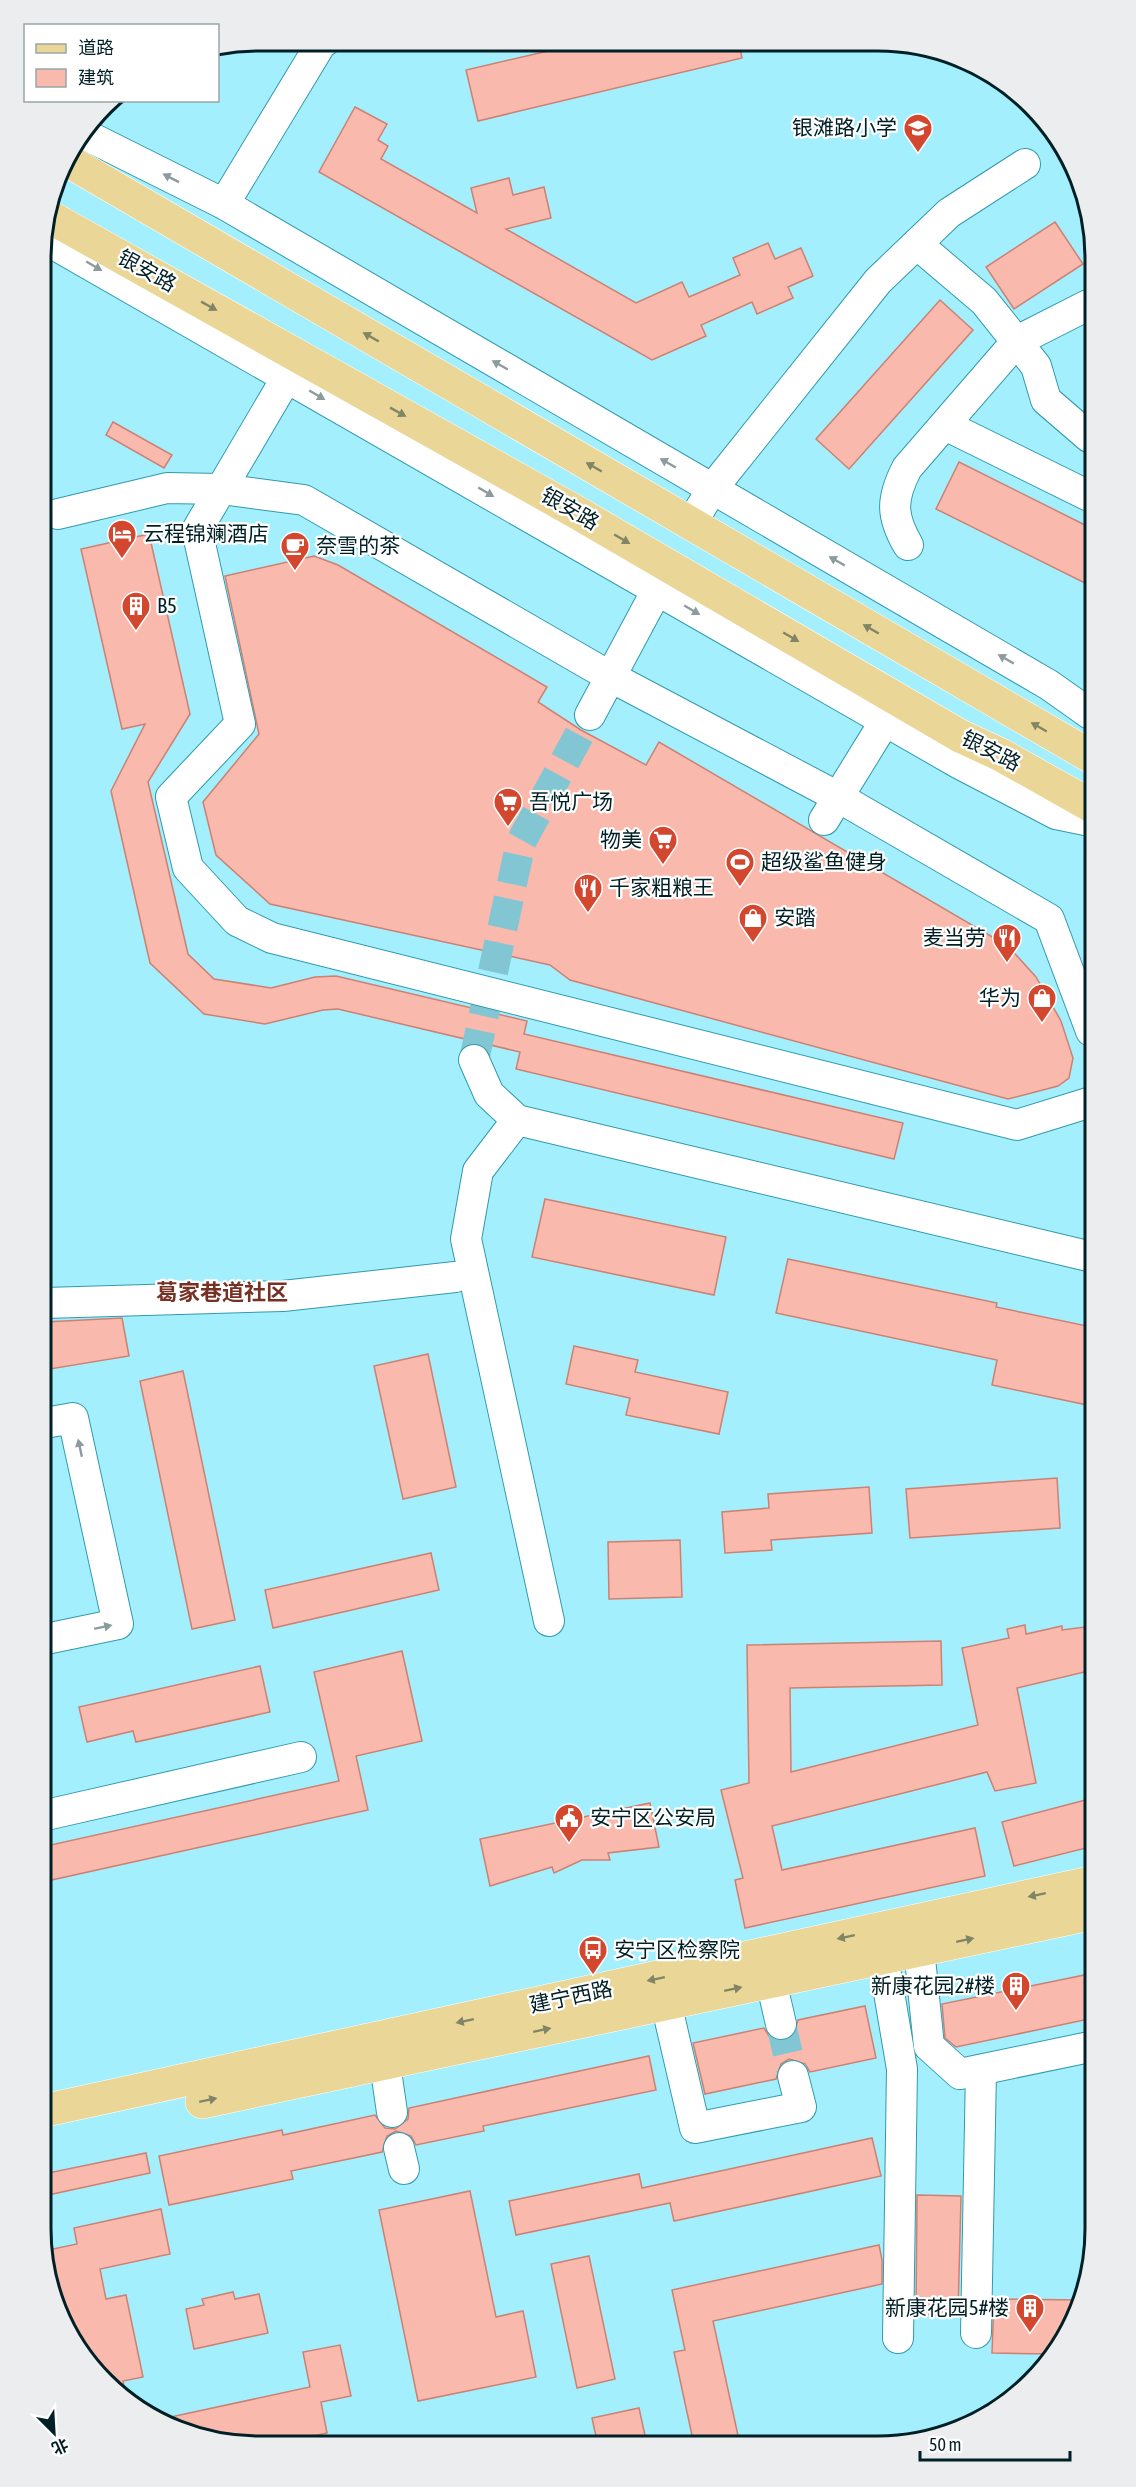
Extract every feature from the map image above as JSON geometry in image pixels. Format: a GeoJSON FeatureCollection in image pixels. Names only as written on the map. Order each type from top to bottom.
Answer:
{"type":"FeatureCollection","features":[{"type":"Feature","properties":{"kind":"main road","name":"银安路"},"geometry":{"type":"LineString","coordinates":[[73,164],[1085,753]]}},
{"type":"Feature","properties":{"kind":"main road","name":"银安路"},"geometry":{"type":"LineString","coordinates":[[55,220],[576,512],[960,736],[1001,755],[1085,802]]}},
{"type":"Feature","properties":{"kind":"main road","name":"建宁西路"},"geometry":{"type":"LineString","coordinates":[[51,2109],[1085,1884]]}},
{"type":"Feature","properties":{"kind":"main road","name":"建宁西路"},"geometry":{"type":"LineString","coordinates":[[51,2133],[1085,1915]]}},
{"type":"Feature","properties":{"kind":"street"},"geometry":{"type":"LineString","coordinates":[[224,204],[317,51]]}},
{"type":"Feature","properties":{"kind":"street"},"geometry":{"type":"LineString","coordinates":[[90,137],[224,204],[1049,684],[1085,710]]}},
{"type":"Feature","properties":{"kind":"street"},"geometry":{"type":"LineString","coordinates":[[691,524],[712,489],[878,281],[950,213],[1025,164]]}},
{"type":"Feature","properties":{"kind":"street"},"geometry":{"type":"LineString","coordinates":[[51,242],[960,764],[1056,814],[1085,820]]}},
{"type":"Feature","properties":{"kind":"street"},"geometry":{"type":"LineString","coordinates":[[917,244],[984,301],[1036,366]]}},
{"type":"Feature","properties":{"kind":"street"},"geometry":{"type":"LineString","coordinates":[[908,545],[898,528],[894,507],[897,486],[907,468],[1017,341],[1085,307]]}},
{"type":"Feature","properties":{"kind":"street"},"geometry":{"type":"LineString","coordinates":[[1055,323],[1044,331],[1038,342],[1035,354],[1036,366],[1046,400],[1085,434]]}},
{"type":"Feature","properties":{"kind":"street"},"geometry":{"type":"LineString","coordinates":[[287,377],[197,530],[240,724],[171,797],[188,868],[237,921],[272,938],[1017,1125],[1085,1104]]}},
{"type":"Feature","properties":{"kind":"street"},"geometry":{"type":"LineString","coordinates":[[945,425],[1085,494]]}},
{"type":"Feature","properties":{"kind":"street"},"geometry":{"type":"LineString","coordinates":[[58,514],[167,488],[221,489],[304,500],[611,677],[831,808],[1049,919],[1085,1015]]}},
{"type":"Feature","properties":{"kind":"street"},"geometry":{"type":"LineString","coordinates":[[590,716],[657,590]]}},
{"type":"Feature","properties":{"kind":"street"},"geometry":{"type":"LineString","coordinates":[[831,808],[885,721]]}},
{"type":"Feature","properties":{"kind":"street"},"geometry":{"type":"LineString","coordinates":[[474,1060],[489,1094],[517,1120],[1085,1255]]}},
{"type":"Feature","properties":{"kind":"street"},"geometry":{"type":"LineString","coordinates":[[517,1120],[478,1171],[466,1239],[549,1621]]}},
{"type":"Feature","properties":{"kind":"street"},"geometry":{"type":"LineString","coordinates":[[51,1303],[283,1296],[455,1277]]}},
{"type":"Feature","properties":{"kind":"street"},"geometry":{"type":"LineString","coordinates":[[51,1423],[73,1418],[118,1624],[51,1638]]}},
{"type":"Feature","properties":{"kind":"street"},"geometry":{"type":"LineString","coordinates":[[51,1814],[301,1757]]}},
{"type":"Feature","properties":{"kind":"street"},"geometry":{"type":"LineString","coordinates":[[919,1949],[929,2046],[960,2074],[1085,2048]]}},
{"type":"Feature","properties":{"kind":"street"},"geometry":{"type":"LineString","coordinates":[[883,1957],[902,2069],[898,2338]]}},
{"type":"Feature","properties":{"kind":"street"},"geometry":{"type":"LineString","coordinates":[[771,1981],[781,2024]]}},
{"type":"Feature","properties":{"kind":"street"},"geometry":{"type":"LineString","coordinates":[[666,2003],[695,2128],[801,2107],[793,2076]]}},
{"type":"Feature","properties":{"kind":"street"},"geometry":{"type":"LineString","coordinates":[[385,2064],[393,2112]]}},
{"type":"Feature","properties":{"kind":"street"},"geometry":{"type":"LineString","coordinates":[[976,2333],[981,2070]]}},
{"type":"Feature","properties":{"kind":"building"},"geometry":{"type":"Polygon","coordinates":[[[548,51],[741,51],[742,58],[478,121],[466,70],[548,51]]]}},
{"type":"Feature","properties":{"kind":"building"},"geometry":{"type":"Polygon","coordinates":[[[355,107],[387,124],[378,140],[388,146],[381,159],[477,213],[471,188],[509,178],[513,195],[544,187],[551,218],[506,229],[636,303],[682,282],[689,297],[740,275],[733,258],[768,243],[775,259],[801,248],[813,276],[788,287],[793,298],[757,314],[752,302],[701,325],[706,336],[652,360],[319,172],[355,107]]]}},
{"type":"Feature","properties":{"kind":"building"},"geometry":{"type":"Polygon","coordinates":[[[1055,222],[1083,264],[1014,309],[986,267],[1055,222]]]}},
{"type":"Feature","properties":{"kind":"building"},"geometry":{"type":"Polygon","coordinates":[[[940,300],[973,330],[849,469],[816,439],[940,300]]]}},
{"type":"Feature","properties":{"kind":"building"},"geometry":{"type":"Polygon","coordinates":[[[113,422],[172,455],[164,468],[106,435],[113,422]]]}},
{"type":"Feature","properties":{"kind":"building"},"geometry":{"type":"Polygon","coordinates":[[[959,462],[1085,525],[1085,583],[936,509],[959,462]]]}},
{"type":"Feature","properties":{"kind":"building"},"geometry":{"type":"Polygon","coordinates":[[[149,534],[190,714],[148,782],[188,954],[214,979],[271,988],[315,977],[336,976],[527,1021],[524,1034],[903,1123],[894,1159],[516,1069],[520,1052],[338,1009],[323,1010],[265,1024],[204,1014],[150,963],[111,791],[145,724],[122,729],[81,549],[149,534]]]}},
{"type":"Feature","properties":{"kind":"building","name":"吾悦广场"},"geometry":{"type":"Polygon","coordinates":[[[314,556],[338,565],[547,687],[538,702],[581,730],[646,765],[659,742],[1008,946],[1036,977],[1061,1021],[1073,1058],[1069,1078],[1058,1086],[1008,1099],[570,980],[550,965],[270,904],[216,855],[203,802],[259,734],[225,576],[314,556]]]}},
{"type":"Feature","properties":{"kind":"building"},"geometry":{"type":"Polygon","coordinates":[[[545,1199],[726,1237],[714,1295],[532,1257],[545,1199]]]}},
{"type":"Feature","properties":{"kind":"building"},"geometry":{"type":"Polygon","coordinates":[[[788,1259],[997,1303],[996,1307],[1085,1326],[1085,1405],[992,1385],[997,1360],[776,1313],[788,1259]]]}},
{"type":"Feature","properties":{"kind":"building"},"geometry":{"type":"Polygon","coordinates":[[[122,1318],[129,1356],[51,1369],[51,1322],[122,1318]]]}},
{"type":"Feature","properties":{"kind":"building"},"geometry":{"type":"Polygon","coordinates":[[[574,1346],[638,1360],[635,1372],[728,1392],[719,1434],[626,1415],[630,1398],[566,1384],[574,1346]]]}},
{"type":"Feature","properties":{"kind":"building"},"geometry":{"type":"Polygon","coordinates":[[[428,1354],[456,1487],[403,1499],[374,1366],[428,1354]]]}},
{"type":"Feature","properties":{"kind":"building"},"geometry":{"type":"Polygon","coordinates":[[[183,1371],[235,1620],[192,1629],[140,1381],[183,1371]]]}},
{"type":"Feature","properties":{"kind":"building"},"geometry":{"type":"Polygon","coordinates":[[[1057,1478],[1060,1528],[910,1538],[906,1489],[1057,1478]]]}},
{"type":"Feature","properties":{"kind":"building"},"geometry":{"type":"Polygon","coordinates":[[[869,1487],[872,1533],[771,1540],[772,1550],[725,1553],[722,1512],[769,1508],[768,1494],[869,1487]]]}},
{"type":"Feature","properties":{"kind":"building"},"geometry":{"type":"Polygon","coordinates":[[[680,1540],[682,1597],[609,1599],[608,1542],[680,1540]]]}},
{"type":"Feature","properties":{"kind":"building"},"geometry":{"type":"Polygon","coordinates":[[[431,1553],[439,1590],[273,1628],[265,1590],[431,1553]]]}},
{"type":"Feature","properties":{"kind":"building"},"geometry":{"type":"Polygon","coordinates":[[[1025,1625],[1026,1634],[1062,1626],[1062,1630],[1085,1627],[1085,1672],[1017,1688],[1036,1783],[995,1791],[987,1772],[772,1826],[782,1870],[975,1828],[985,1876],[745,1928],[735,1880],[743,1878],[721,1790],[749,1783],[747,1645],[941,1641],[942,1685],[790,1688],[791,1772],[978,1725],[962,1648],[1009,1638],[1007,1629],[1025,1625]]]}},
{"type":"Feature","properties":{"kind":"building"},"geometry":{"type":"Polygon","coordinates":[[[402,1651],[422,1741],[356,1756],[368,1810],[51,1880],[51,1845],[339,1781],[314,1672],[402,1651]]]}},
{"type":"Feature","properties":{"kind":"building"},"geometry":{"type":"Polygon","coordinates":[[[260,1666],[270,1712],[136,1742],[133,1731],[87,1742],[79,1707],[260,1666]]]}},
{"type":"Feature","properties":{"kind":"building"},"geometry":{"type":"Polygon","coordinates":[[[1085,1800],[1085,1848],[1014,1866],[1002,1822],[1085,1800]]]}},
{"type":"Feature","properties":{"kind":"building","name":"安宁区公安局"},"geometry":{"type":"Polygon","coordinates":[[[650,1803],[659,1847],[608,1853],[610,1860],[582,1860],[554,1873],[552,1867],[490,1886],[480,1839],[650,1803]]]}},
{"type":"Feature","properties":{"kind":"building","name":"新康花园2#楼"},"geometry":{"type":"Polygon","coordinates":[[[1085,1975],[1085,2020],[956,2047],[945,2038],[942,2004],[1085,1975]]]}},
{"type":"Feature","properties":{"kind":"building"},"geometry":{"type":"Polygon","coordinates":[[[865,2006],[876,2058],[810,2072],[805,2064],[789,2059],[781,2064],[776,2079],[705,2094],[693,2043],[764,2028],[769,2036],[784,2041],[793,2036],[798,2020],[865,2006]]]}},
{"type":"Feature","properties":{"kind":"building"},"geometry":{"type":"Polygon","coordinates":[[[649,2056],[656,2090],[483,2126],[484,2131],[416,2145],[411,2136],[396,2131],[387,2136],[382,2152],[291,2171],[293,2179],[169,2205],[159,2156],[282,2130],[283,2135],[375,2115],[385,2128],[395,2129],[408,2119],[409,2108],[649,2056]]]}},
{"type":"Feature","properties":{"kind":"building"},"geometry":{"type":"Polygon","coordinates":[[[872,2138],[881,2176],[674,2221],[670,2203],[516,2235],[509,2201],[639,2174],[642,2188],[872,2138]]]}},
{"type":"Feature","properties":{"kind":"building"},"geometry":{"type":"Polygon","coordinates":[[[146,2153],[150,2173],[51,2194],[51,2172],[146,2153]]]}},
{"type":"Feature","properties":{"kind":"building"},"geometry":{"type":"Polygon","coordinates":[[[470,2191],[496,2317],[523,2311],[536,2377],[418,2401],[379,2210],[470,2191]]]}},
{"type":"Feature","properties":{"kind":"building"},"geometry":{"type":"Polygon","coordinates":[[[917,2195],[961,2196],[958,2315],[916,2314],[917,2195]]]}},
{"type":"Feature","properties":{"kind":"building"},"geometry":{"type":"Polygon","coordinates":[[[161,2209],[170,2254],[100,2269],[106,2299],[126,2295],[143,2377],[123,2381],[124,2386],[94,2355],[79,2333],[58,2283],[52,2249],[77,2244],[74,2228],[161,2209]]]}},
{"type":"Feature","properties":{"kind":"building"},"geometry":{"type":"Polygon","coordinates":[[[879,2245],[882,2260],[882,2284],[713,2321],[738,2436],[692,2436],[674,2352],[685,2350],[672,2290],[879,2245]]]}},
{"type":"Feature","properties":{"kind":"building"},"geometry":{"type":"Polygon","coordinates":[[[589,2256],[615,2379],[577,2388],[551,2264],[589,2256]]]}},
{"type":"Feature","properties":{"kind":"building"},"geometry":{"type":"Polygon","coordinates":[[[233,2292],[235,2299],[259,2294],[268,2333],[194,2349],[186,2309],[204,2305],[202,2299],[233,2292]]]}},
{"type":"Feature","properties":{"kind":"building","name":"新康花园5#楼"},"geometry":{"type":"Polygon","coordinates":[[[994,2299],[1072,2300],[1057,2333],[1043,2354],[992,2353],[994,2299]]]}},
{"type":"Feature","properties":{"kind":"building"},"geometry":{"type":"Polygon","coordinates":[[[340,2345],[351,2396],[321,2402],[327,2433],[313,2436],[231,2434],[191,2425],[171,2417],[310,2387],[303,2352],[340,2345]]]}},
{"type":"Feature","properties":{"kind":"building"},"geometry":{"type":"Polygon","coordinates":[[[639,2408],[645,2436],[596,2436],[592,2418],[639,2408]]]}},
{"type":"Feature","properties":{"kind":"tunnel"},"geometry":{"type":"LineString","coordinates":[[474,1060],[521,842],[590,715]]}},
{"type":"Feature","properties":{"kind":"tunnel"},"geometry":{"type":"LineString","coordinates":[[781,2024],[793,2076]]}},
{"type":"Feature","properties":{"kind":"place","name":"银滩路小学"},"geometry":{"type":"Point","coordinates":[918,154]}},
{"type":"Feature","properties":{"kind":"place","name":"云程锦斓酒店"},"geometry":{"type":"Point","coordinates":[122,560]}},
{"type":"Feature","properties":{"kind":"place","name":"奈雪的茶"},"geometry":{"type":"Point","coordinates":[295,572]}},
{"type":"Feature","properties":{"kind":"place","name":"B5"},"geometry":{"type":"Point","coordinates":[136,632]}},
{"type":"Feature","properties":{"kind":"place","name":"吾悦广场"},"geometry":{"type":"Point","coordinates":[508,828]}},
{"type":"Feature","properties":{"kind":"place","name":"物美"},"geometry":{"type":"Point","coordinates":[663,866]}},
{"type":"Feature","properties":{"kind":"place","name":"超级鲨鱼健身"},"geometry":{"type":"Point","coordinates":[740,888]}},
{"type":"Feature","properties":{"kind":"place","name":"千家粗粮王"},"geometry":{"type":"Point","coordinates":[588,914]}},
{"type":"Feature","properties":{"kind":"place","name":"安踏"},"geometry":{"type":"Point","coordinates":[753,944]}},
{"type":"Feature","properties":{"kind":"place","name":"麦当劳"},"geometry":{"type":"Point","coordinates":[1007,964]}},
{"type":"Feature","properties":{"kind":"place","name":"华为"},"geometry":{"type":"Point","coordinates":[1042,1024]}},
{"type":"Feature","properties":{"kind":"place","name":"安宁区公安局"},"geometry":{"type":"Point","coordinates":[569,1844]}},
{"type":"Feature","properties":{"kind":"place","name":"安宁区检察院"},"geometry":{"type":"Point","coordinates":[593,1976]}},
{"type":"Feature","properties":{"kind":"place","name":"新康花园2#楼"},"geometry":{"type":"Point","coordinates":[1016,2012]}},
{"type":"Feature","properties":{"kind":"place","name":"新康花园5#楼"},"geometry":{"type":"Point","coordinates":[1030,2334]}},
{"type":"Feature","properties":{"kind":"district","name":"葛家巷道社区"},"geometry":{"type":"Point","coordinates":[222,1292]}}]}
